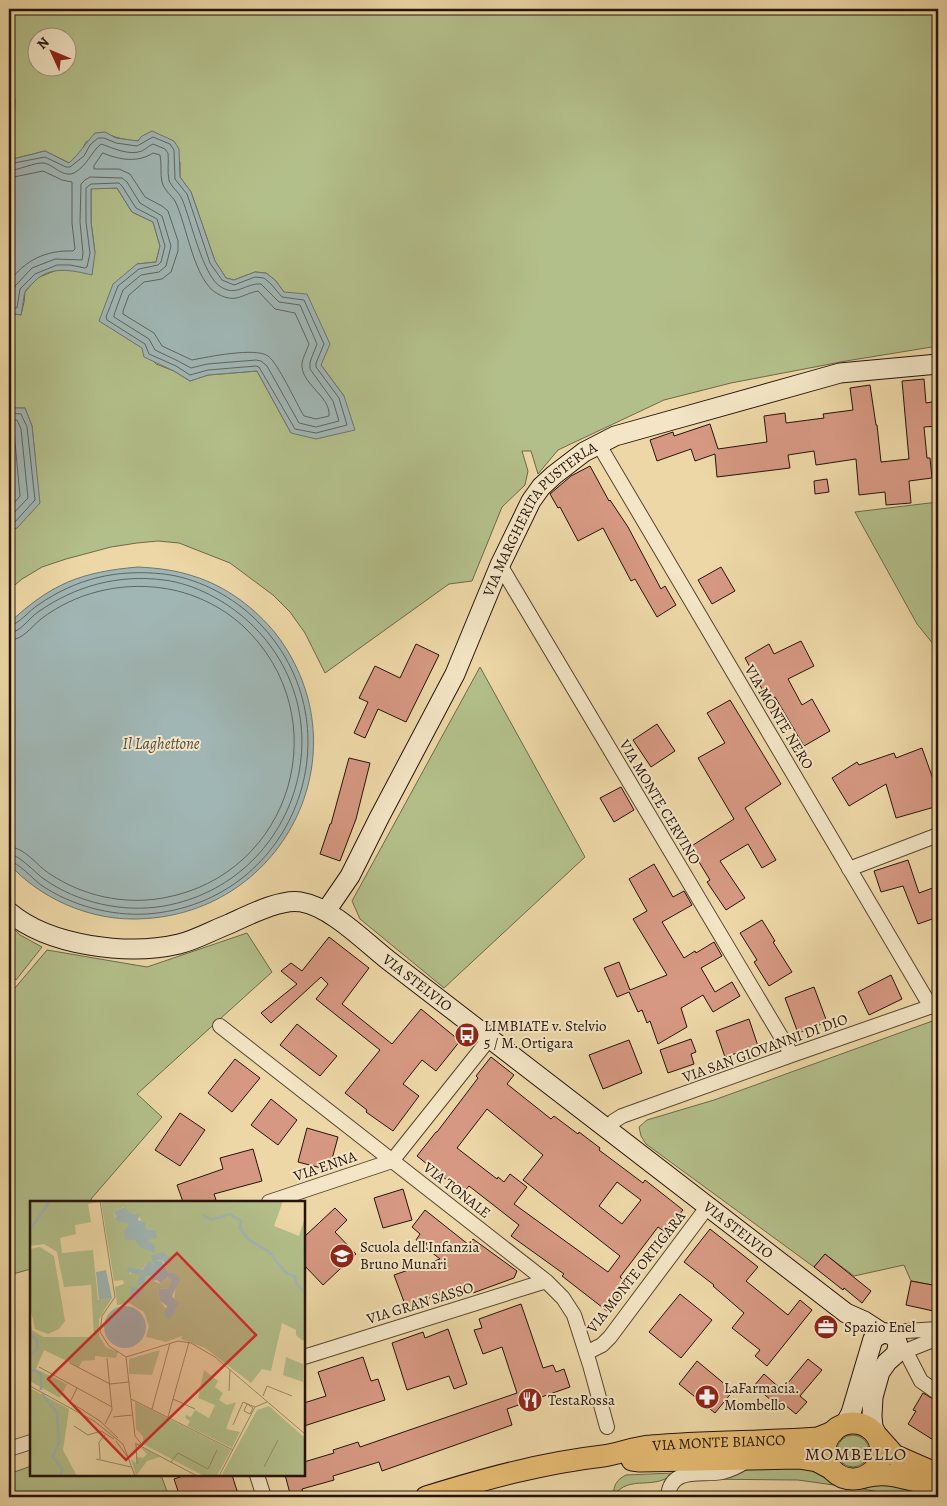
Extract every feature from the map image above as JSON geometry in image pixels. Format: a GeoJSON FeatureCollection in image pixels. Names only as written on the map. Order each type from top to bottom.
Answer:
{"type":"FeatureCollection","features":[{"type":"Feature","properties":{"kind":"main road"},"geometry":{"type":"LineString","coordinates":[[938,1476],[894,1455],[870,1428],[860,1424],[848,1423],[835,1430],[827,1441],[826,1459],[832,1469],[841,1477],[859,1479],[878,1474],[890,1474],[930,1484],[938,1484]]}},
{"type":"Feature","properties":{"kind":"main road","name":"VIA MONTE BIANCO"},"geometry":{"type":"LineString","coordinates":[[426,1497],[522,1470],[567,1460],[604,1456],[638,1448],[818,1438],[835,1430]]}},
{"type":"Feature","properties":{"kind":"main road"},"geometry":{"type":"LineString","coordinates":[[865,1477],[874,1470],[880,1459],[881,1448],[878,1437]]}},
{"type":"Feature","properties":{"kind":"main road","name":"VIA MONTE BIANCO"},"geometry":{"type":"LineString","coordinates":[[604,1456],[640,1461],[799,1458],[817,1461],[832,1469]]}},
{"type":"Feature","properties":{"kind":"street","name":"VIA MARGHERITA PUSTERLA"},"geometry":{"type":"LineString","coordinates":[[326,911],[350,876],[454,674],[500,565],[530,501],[554,475],[584,452],[615,436],[840,373],[938,364]]}},
{"type":"Feature","properties":{"kind":"street","name":"VIA MONTE NERO"},"geometry":{"type":"LineString","coordinates":[[599,444],[849,869],[935,1006]]}},
{"type":"Feature","properties":{"kind":"street","name":"VIA MONTE CERVINO"},"geometry":{"type":"LineString","coordinates":[[500,565],[792,1055]]}},
{"type":"Feature","properties":{"kind":"street"},"geometry":{"type":"LineString","coordinates":[[849,869],[938,835]]}},
{"type":"Feature","properties":{"kind":"street","name":"VIA STELVIO"},"geometry":{"type":"LineString","coordinates":[[9,912],[19,920],[50,935],[83,945],[122,948],[180,944],[274,905],[299,901],[326,911],[846,1313],[864,1321],[881,1332],[887,1333]]}},
{"type":"Feature","properties":{"kind":"street","name":"VIA SAN GIOVANNI DI DIO"},"geometry":{"type":"LineString","coordinates":[[607,1129],[619,1117],[935,1006]]}},
{"type":"Feature","properties":{"kind":"street","name":"VIA TONALE"},"geometry":{"type":"LineString","coordinates":[[220,1026],[546,1281],[563,1298],[574,1315],[607,1427]]}},
{"type":"Feature","properties":{"kind":"street"},"geometry":{"type":"LineString","coordinates":[[392,1161],[490,1038]]}},
{"type":"Feature","properties":{"kind":"street","name":"VIA ENNA"},"geometry":{"type":"LineString","coordinates":[[272,1201],[392,1161]]}},
{"type":"Feature","properties":{"kind":"street","name":"VIA MONTE ORTIGARA"},"geometry":{"type":"LineString","coordinates":[[586,1353],[602,1345],[610,1336],[708,1206]]}},
{"type":"Feature","properties":{"kind":"street","name":"VIA GRAN SASSO"},"geometry":{"type":"LineString","coordinates":[[305,1357],[546,1281]]}},
{"type":"Feature","properties":{"kind":"street","name":"VIA STELVIO"},"geometry":{"type":"LineString","coordinates":[[846,1313],[866,1344],[865,1365]]}},
{"type":"Feature","properties":{"kind":"street"},"geometry":{"type":"LineString","coordinates":[[835,1430],[846,1422],[851,1413],[874,1340],[881,1334],[887,1333],[938,1330]]}},
{"type":"Feature","properties":{"kind":"street"},"geometry":{"type":"LineString","coordinates":[[887,1333],[894,1337],[898,1345],[897,1351],[920,1381],[938,1392]]}},
{"type":"Feature","properties":{"kind":"street"},"geometry":{"type":"LineString","coordinates":[[878,1437],[872,1416],[873,1397],[881,1370],[887,1362],[899,1354],[938,1338]]}},
{"type":"Feature","properties":{"kind":"street"},"geometry":{"type":"LineString","coordinates":[[9,1449],[30,1442]]}},
{"type":"Feature","properties":{"kind":"street"},"geometry":{"type":"LineString","coordinates":[[668,1493],[670,1485],[677,1478],[686,1474],[720,1473],[732,1470],[750,1459]]}},
{"type":"Feature","properties":{"kind":"street"},"geometry":{"type":"LineString","coordinates":[[257,1476],[264,1497]]}},
{"type":"Feature","properties":{"kind":"green space"},"geometry":{"type":"Polygon","coordinates":[[[9,9],[938,9],[938,346],[731,383],[664,400],[558,450],[538,474],[531,451],[522,451],[528,471],[525,485],[502,507],[472,581],[449,584],[325,673],[305,633],[290,612],[273,595],[230,563],[179,543],[158,541],[137,543],[111,547],[66,559],[42,567],[22,579],[9,590],[9,530],[17,528],[35,456],[32,426],[25,408],[9,408],[9,313],[21,315],[25,292],[37,278],[57,270],[70,270],[95,253],[91,222],[91,188],[117,188],[132,212],[153,222],[160,246],[156,262],[137,264],[100,321],[143,348],[156,364],[174,371],[190,381],[208,375],[257,371],[291,433],[344,396],[321,365],[284,292],[275,280],[266,273],[255,272],[234,280],[226,278],[215,261],[191,192],[180,177],[180,162],[142,136],[138,141],[105,133],[86,142],[80,153],[69,163],[45,151],[9,160],[9,9]]]}},
{"type":"Feature","properties":{"kind":"green space"},"geometry":{"type":"Polygon","coordinates":[[[938,502],[938,650],[917,624],[855,512],[938,502]]]}},
{"type":"Feature","properties":{"kind":"green space"},"geometry":{"type":"Polygon","coordinates":[[[480,667],[585,857],[444,988],[360,919],[352,901],[480,667]]]}},
{"type":"Feature","properties":{"kind":"green space"},"geometry":{"type":"Polygon","coordinates":[[[9,924],[20,935],[42,947],[16,980],[9,972],[9,924]]]}},
{"type":"Feature","properties":{"kind":"green space"},"geometry":{"type":"Polygon","coordinates":[[[247,933],[272,972],[137,1094],[162,1117],[91,1199],[92,1201],[30,1201],[30,1269],[9,1275],[9,995],[47,950],[147,967],[247,933]]]}},
{"type":"Feature","properties":{"kind":"green space"},"geometry":{"type":"Polygon","coordinates":[[[938,1019],[938,1286],[911,1281],[904,1265],[854,1276],[825,1254],[814,1267],[646,1144],[641,1136],[639,1127],[647,1120],[714,1100],[938,1019]]]}},
{"type":"Feature","properties":{"kind":"green space"},"geometry":{"type":"Polygon","coordinates":[[[853,1435],[859,1436],[864,1440],[868,1445],[868,1457],[864,1462],[859,1466],[853,1467],[847,1466],[842,1462],[838,1457],[837,1451],[838,1445],[842,1440],[847,1436],[853,1435]]]}},
{"type":"Feature","properties":{"kind":"green space"},"geometry":{"type":"Polygon","coordinates":[[[799,1465],[818,1470],[841,1486],[798,1480],[693,1479],[749,1467],[799,1465]]]}},
{"type":"Feature","properties":{"kind":"green space"},"geometry":{"type":"Polygon","coordinates":[[[30,1466],[30,1476],[161,1476],[169,1497],[9,1497],[9,1474],[30,1466]]]}},
{"type":"Feature","properties":{"kind":"green space"},"geometry":{"type":"Polygon","coordinates":[[[674,1473],[666,1479],[650,1483],[627,1485],[613,1496],[616,1483],[626,1475],[674,1473]]]}},
{"type":"Feature","properties":{"kind":"green space"},"geometry":{"type":"Polygon","coordinates":[[[876,1482],[938,1494],[938,1497],[908,1497],[857,1488],[876,1482]]]}},
{"type":"Feature","properties":{"kind":"water"},"geometry":{"type":"Polygon","coordinates":[[[9,80],[15,100],[14,127],[9,131],[9,80]]]}},
{"type":"Feature","properties":{"kind":"water"},"geometry":{"type":"Polygon","coordinates":[[[152,131],[174,141],[179,149],[180,177],[191,192],[215,261],[226,278],[234,280],[255,272],[266,273],[275,280],[284,292],[307,294],[330,344],[321,365],[344,396],[355,430],[316,439],[291,433],[257,371],[208,375],[190,381],[144,357],[142,348],[99,321],[113,284],[137,264],[156,262],[160,246],[153,222],[132,212],[117,188],[91,189],[91,222],[95,253],[92,275],[61,270],[46,273],[39,277],[26,291],[21,315],[9,313],[9,160],[45,151],[69,163],[95,133],[105,132],[116,138],[138,141],[142,136],[152,131]]]}},
{"type":"Feature","properties":{"kind":"water"},"geometry":{"type":"Polygon","coordinates":[[[9,408],[25,408],[32,426],[40,503],[17,528],[9,530],[9,408]]]}},
{"type":"Feature","properties":{"kind":"water","name":"Il Laghettone"},"geometry":{"type":"Polygon","coordinates":[[[138,567],[173,571],[205,580],[239,599],[259,615],[276,634],[302,680],[313,729],[310,776],[294,821],[268,860],[231,891],[186,912],[133,919],[99,915],[65,904],[35,887],[9,864],[9,623],[39,598],[68,582],[99,572],[138,567]]]}},
{"type":"Feature","properties":{"kind":"building"},"geometry":{"type":"Polygon","coordinates":[[[924,379],[926,403],[938,401],[938,426],[924,427],[927,458],[930,458],[932,478],[909,481],[911,503],[886,505],[885,492],[859,495],[856,459],[816,465],[814,451],[788,455],[790,468],[717,477],[715,454],[695,461],[691,449],[657,461],[650,440],[673,432],[674,436],[710,424],[718,449],[767,442],[764,416],[785,413],[786,423],[824,418],[823,414],[853,410],[850,388],[870,385],[881,462],[909,459],[902,381],[924,379]]]}},
{"type":"Feature","properties":{"kind":"building"},"geometry":{"type":"Polygon","coordinates":[[[590,466],[609,501],[628,527],[661,589],[665,586],[676,605],[657,617],[635,579],[631,581],[603,528],[578,541],[560,507],[558,508],[550,494],[571,476],[590,466]]]}},
{"type":"Feature","properties":{"kind":"building"},"geometry":{"type":"Polygon","coordinates":[[[827,479],[829,492],[815,494],[814,481],[827,479]]]}},
{"type":"Feature","properties":{"kind":"building"},"geometry":{"type":"Polygon","coordinates":[[[721,567],[735,591],[712,604],[698,580],[721,567]]]}},
{"type":"Feature","properties":{"kind":"building"},"geometry":{"type":"Polygon","coordinates":[[[801,641],[814,666],[788,679],[802,705],[812,699],[830,731],[804,746],[775,697],[768,700],[745,658],[769,644],[774,654],[801,641]]]}},
{"type":"Feature","properties":{"kind":"building"},"geometry":{"type":"Polygon","coordinates":[[[416,644],[439,655],[406,722],[378,709],[365,738],[354,733],[368,702],[359,698],[375,666],[400,678],[416,644]]]}},
{"type":"Feature","properties":{"kind":"building"},"geometry":{"type":"Polygon","coordinates":[[[730,700],[781,784],[745,808],[776,860],[762,868],[748,844],[720,861],[745,898],[726,910],[707,882],[710,880],[690,847],[734,819],[698,758],[725,743],[707,713],[730,700]]]}},
{"type":"Feature","properties":{"kind":"building"},"geometry":{"type":"Polygon","coordinates":[[[657,724],[675,751],[651,767],[633,740],[657,724]]]}},
{"type":"Feature","properties":{"kind":"building"},"geometry":{"type":"Polygon","coordinates":[[[922,748],[933,779],[938,777],[938,806],[896,818],[886,784],[849,806],[832,778],[857,762],[859,765],[894,753],[896,758],[922,748]]]}},
{"type":"Feature","properties":{"kind":"building"},"geometry":{"type":"Polygon","coordinates":[[[349,758],[370,763],[356,819],[340,861],[320,854],[331,824],[349,758]]]}},
{"type":"Feature","properties":{"kind":"building"},"geometry":{"type":"Polygon","coordinates":[[[621,787],[634,810],[614,822],[600,798],[621,787]]]}},
{"type":"Feature","properties":{"kind":"building"},"geometry":{"type":"Polygon","coordinates":[[[908,860],[919,893],[938,886],[938,917],[918,924],[903,886],[881,892],[874,871],[908,860]]]}},
{"type":"Feature","properties":{"kind":"building"},"geometry":{"type":"Polygon","coordinates":[[[654,864],[673,897],[684,891],[692,905],[662,922],[684,958],[714,942],[722,956],[701,968],[715,992],[732,982],[740,996],[713,1012],[703,995],[681,1008],[687,1027],[658,1044],[650,1021],[647,1023],[642,1010],[638,1012],[629,992],[617,997],[604,968],[619,962],[630,990],[667,975],[633,919],[647,911],[629,879],[654,864]]]}},
{"type":"Feature","properties":{"kind":"building"},"geometry":{"type":"Polygon","coordinates":[[[762,920],[792,972],[769,986],[754,962],[757,960],[740,933],[762,920]]]}},
{"type":"Feature","properties":{"kind":"building"},"geometry":{"type":"Polygon","coordinates":[[[329,937],[369,968],[342,1004],[392,1044],[421,1009],[460,1041],[436,1071],[422,1060],[403,1084],[419,1096],[393,1131],[366,1112],[367,1110],[345,1093],[380,1050],[316,999],[328,984],[321,977],[271,1023],[261,1013],[297,984],[281,971],[291,963],[302,971],[329,937]]]}},
{"type":"Feature","properties":{"kind":"building"},"geometry":{"type":"Polygon","coordinates":[[[891,975],[902,999],[869,1015],[858,992],[891,975]]]}},
{"type":"Feature","properties":{"kind":"building"},"geometry":{"type":"Polygon","coordinates":[[[814,987],[827,1022],[798,1033],[785,998],[814,987]]]}},
{"type":"Feature","properties":{"kind":"building"},"geometry":{"type":"Polygon","coordinates":[[[749,1019],[758,1046],[725,1057],[716,1031],[749,1019]]]}},
{"type":"Feature","properties":{"kind":"building"},"geometry":{"type":"Polygon","coordinates":[[[297,1024],[337,1056],[320,1076],[280,1045],[297,1024]]]}},
{"type":"Feature","properties":{"kind":"building"},"geometry":{"type":"Polygon","coordinates":[[[691,1039],[696,1052],[691,1054],[694,1064],[668,1073],[660,1050],[691,1039]]]}},
{"type":"Feature","properties":{"kind":"building"},"geometry":{"type":"Polygon","coordinates":[[[629,1040],[642,1073],[603,1089],[589,1055],[629,1040]]]}},
{"type":"Feature","properties":{"kind":"building"},"geometry":{"type":"Polygon","coordinates":[[[491,1057],[514,1075],[507,1084],[551,1119],[554,1116],[578,1134],[579,1132],[600,1148],[599,1150],[643,1183],[645,1180],[683,1210],[665,1232],[658,1227],[620,1277],[628,1283],[607,1311],[562,1276],[564,1274],[511,1236],[519,1225],[469,1186],[463,1193],[417,1156],[478,1078],[476,1076],[491,1057]],[[487,1109],[457,1148],[497,1179],[498,1177],[504,1182],[510,1174],[527,1187],[514,1204],[608,1272],[620,1256],[523,1180],[543,1155],[487,1109]],[[617,1182],[599,1206],[622,1224],[641,1200],[617,1182]]]}},
{"type":"Feature","properties":{"kind":"building"},"geometry":{"type":"Polygon","coordinates":[[[235,1059],[260,1078],[232,1112],[208,1093],[235,1059]]]}},
{"type":"Feature","properties":{"kind":"building"},"geometry":{"type":"Polygon","coordinates":[[[271,1099],[297,1120],[278,1145],[251,1125],[271,1099]]]}},
{"type":"Feature","properties":{"kind":"building"},"geometry":{"type":"Polygon","coordinates":[[[180,1113],[205,1130],[180,1166],[155,1150],[180,1113]]]}},
{"type":"Feature","properties":{"kind":"building"},"geometry":{"type":"Polygon","coordinates":[[[307,1128],[338,1137],[329,1170],[298,1162],[307,1128]]]}},
{"type":"Feature","properties":{"kind":"building"},"geometry":{"type":"Polygon","coordinates":[[[253,1149],[262,1181],[214,1194],[216,1200],[212,1201],[183,1201],[177,1185],[223,1169],[220,1158],[253,1149]]]}},
{"type":"Feature","properties":{"kind":"building"},"geometry":{"type":"Polygon","coordinates":[[[403,1189],[412,1220],[383,1228],[374,1198],[403,1189]]]}},
{"type":"Feature","properties":{"kind":"building"},"geometry":{"type":"Polygon","coordinates":[[[335,1208],[347,1220],[335,1232],[356,1254],[323,1285],[305,1266],[305,1236],[335,1208]]]}},
{"type":"Feature","properties":{"kind":"building"},"geometry":{"type":"Polygon","coordinates":[[[425,1210],[469,1245],[473,1239],[517,1271],[514,1278],[473,1293],[471,1285],[406,1307],[394,1275],[440,1259],[416,1240],[420,1234],[412,1227],[425,1210]]]}},
{"type":"Feature","properties":{"kind":"building"},"geometry":{"type":"Polygon","coordinates":[[[710,1229],[758,1267],[746,1281],[788,1315],[800,1300],[812,1310],[767,1366],[755,1356],[760,1350],[732,1328],[744,1313],[714,1285],[684,1262],[710,1229]]]}},
{"type":"Feature","properties":{"kind":"building"},"geometry":{"type":"Polygon","coordinates":[[[825,1254],[871,1291],[862,1303],[814,1267],[825,1254]]]}},
{"type":"Feature","properties":{"kind":"building"},"geometry":{"type":"Polygon","coordinates":[[[911,1281],[938,1286],[938,1312],[906,1305],[911,1281]]]}},
{"type":"Feature","properties":{"kind":"building"},"geometry":{"type":"Polygon","coordinates":[[[680,1294],[712,1320],[681,1358],[649,1332],[680,1294]]]}},
{"type":"Feature","properties":{"kind":"building"},"geometry":{"type":"Polygon","coordinates":[[[521,1304],[543,1368],[553,1365],[556,1372],[564,1369],[570,1387],[507,1409],[512,1425],[382,1471],[379,1462],[333,1476],[334,1480],[302,1489],[304,1497],[291,1497],[285,1476],[305,1476],[305,1462],[334,1453],[333,1450],[358,1442],[360,1447],[517,1393],[502,1347],[483,1354],[474,1330],[482,1328],[479,1319],[521,1304]]]}},
{"type":"Feature","properties":{"kind":"building"},"geometry":{"type":"Polygon","coordinates":[[[448,1329],[467,1384],[454,1389],[449,1376],[407,1390],[392,1343],[423,1332],[425,1338],[448,1329]]]}},
{"type":"Feature","properties":{"kind":"building"},"geometry":{"type":"Polygon","coordinates":[[[363,1357],[371,1381],[378,1379],[385,1400],[305,1426],[305,1403],[326,1396],[318,1372],[363,1357]]]}},
{"type":"Feature","properties":{"kind":"building"},"geometry":{"type":"Polygon","coordinates":[[[808,1359],[822,1370],[800,1396],[807,1402],[796,1414],[780,1401],[777,1405],[754,1386],[764,1374],[782,1390],[808,1359]]]}},
{"type":"Feature","properties":{"kind":"building"},"geometry":{"type":"Polygon","coordinates":[[[697,1361],[733,1391],[715,1413],[679,1384],[697,1361]]]}},
{"type":"Feature","properties":{"kind":"building"},"geometry":{"type":"Polygon","coordinates":[[[923,1393],[938,1402],[938,1443],[908,1424],[916,1411],[913,1410],[923,1393]]]}},
{"type":"Feature","properties":{"kind":"building"},"geometry":{"type":"Polygon","coordinates":[[[183,1476],[232,1476],[239,1497],[180,1497],[174,1479],[183,1476]]]}},
{"type":"Feature","properties":{"kind":"place","name":"LIMBIATE v. Stelvio 5 / M. Ortigara"},"geometry":{"type":"Point","coordinates":[467,1035]}},
{"type":"Feature","properties":{"kind":"place","name":"Scuola dell'Infanzia Bruno Munari"},"geometry":{"type":"Point","coordinates":[342,1256]}},
{"type":"Feature","properties":{"kind":"place","name":"Spazio Enel"},"geometry":{"type":"Point","coordinates":[826,1327]}},
{"type":"Feature","properties":{"kind":"place","name":"LaFarmacia. Mombello"},"geometry":{"type":"Point","coordinates":[707,1397]}},
{"type":"Feature","properties":{"kind":"place","name":"TestaRossa"},"geometry":{"type":"Point","coordinates":[530,1400]}},
{"type":"Feature","properties":{"kind":"district","name":"MOMBELLO"},"geometry":{"type":"Point","coordinates":[856,1454]}}]}
